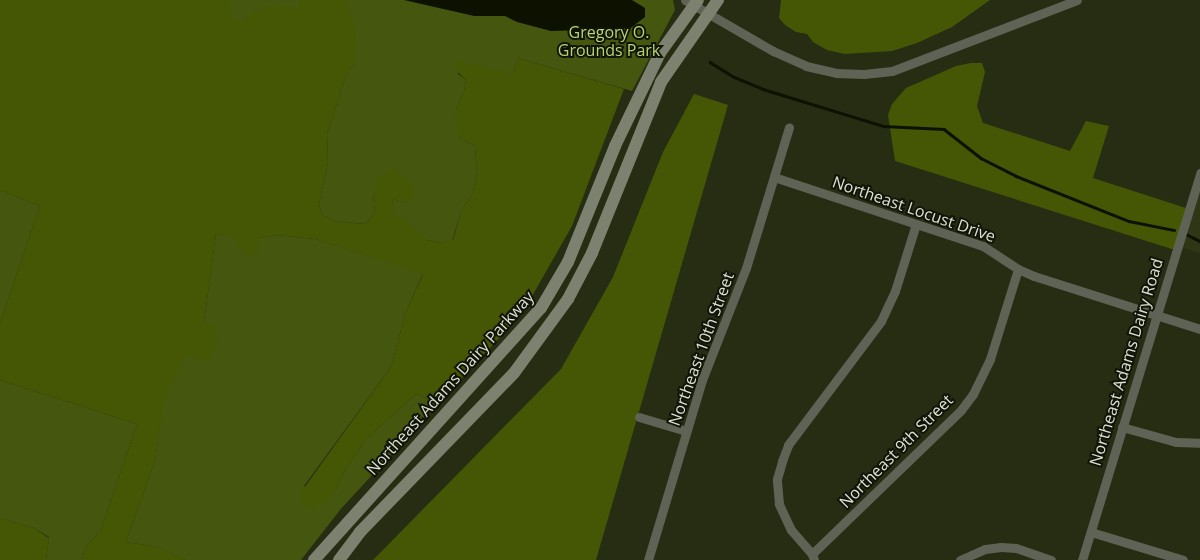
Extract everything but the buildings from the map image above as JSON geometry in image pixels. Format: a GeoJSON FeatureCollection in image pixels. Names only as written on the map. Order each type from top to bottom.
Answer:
{"type":"FeatureCollection","features":[{"type":"Feature","properties":{"kind":"main road","name":"Northeast Adams Dairy Parkway"},"geometry":{"type":"LineString","coordinates":[[339,560],[360,532],[514,373],[568,299],[592,254],[637,146],[661,82],[706,14],[718,0]]}},
{"type":"Feature","properties":{"kind":"main road","name":"Northeast Adams Dairy Parkway"},"geometry":{"type":"LineString","coordinates":[[314,560],[541,308],[568,262],[615,146],[660,53],[692,2]]}},
{"type":"Feature","properties":{"kind":"street"},"geometry":{"type":"LineString","coordinates":[[692,2],[706,14],[773,51],[806,66],[836,73],[864,74],[892,71],[1077,0]]}},
{"type":"Feature","properties":{"kind":"street","name":"Northeast 10th Street"},"geometry":{"type":"LineString","coordinates":[[648,560],[708,363],[746,268],[789,126]]}},
{"type":"Feature","properties":{"kind":"street","name":"Northeast Adams Dairy Road"},"geometry":{"type":"LineString","coordinates":[[1082,560],[1155,315],[1200,173]]}},
{"type":"Feature","properties":{"kind":"street","name":"Northeast Locust Drive"},"geometry":{"type":"LineString","coordinates":[[774,177],[984,246],[1018,269],[1200,329]]}},
{"type":"Feature","properties":{"kind":"street"},"geometry":{"type":"LineString","coordinates":[[813,557],[791,530],[779,504],[778,479],[782,461],[788,445],[881,321],[895,291],[916,224]]}},
{"type":"Feature","properties":{"kind":"street","name":"Northeast 9th Street"},"geometry":{"type":"LineString","coordinates":[[813,557],[961,410],[972,394],[990,359],[1018,269]]}},
{"type":"Feature","properties":{"kind":"street"},"geometry":{"type":"LineString","coordinates":[[639,417],[686,431]]}},
{"type":"Feature","properties":{"kind":"street"},"geometry":{"type":"LineString","coordinates":[[1122,428],[1176,442],[1200,443]]}},
{"type":"Feature","properties":{"kind":"street"},"geometry":{"type":"LineString","coordinates":[[1091,532],[1183,560]]}},
{"type":"Feature","properties":{"kind":"street"},"geometry":{"type":"LineString","coordinates":[[960,560],[985,549],[1000,547],[1016,548],[1051,560]]}},
{"type":"Feature","properties":{"kind":"shaded area"},"geometry":{"type":"Polygon","coordinates":[[[404,0],[632,0],[645,8],[645,17],[632,27],[621,29],[551,31],[517,22],[505,16],[474,16],[404,0]]]}},
{"type":"Feature","properties":{"kind":"shaded area"},"geometry":{"type":"Polygon","coordinates":[[[1200,185],[1200,253],[1181,247],[1200,185]]]}},
{"type":"Feature","properties":{"kind":"green space"},"geometry":{"type":"Polygon","coordinates":[[[0,0],[229,0],[232,18],[241,22],[263,6],[299,8],[299,0],[346,0],[356,29],[355,63],[347,73],[327,134],[328,163],[319,204],[322,215],[335,221],[365,224],[375,213],[373,193],[378,180],[386,172],[395,169],[415,186],[414,200],[403,202],[393,199],[392,216],[403,218],[427,240],[442,243],[453,240],[461,212],[473,192],[477,174],[475,146],[460,138],[455,125],[456,109],[464,91],[466,80],[453,67],[456,61],[513,73],[518,58],[624,89],[572,226],[531,298],[505,332],[438,403],[416,394],[366,439],[344,472],[336,489],[324,503],[311,508],[302,504],[299,495],[391,367],[405,314],[423,274],[315,239],[277,235],[260,238],[257,254],[245,255],[231,236],[216,234],[204,322],[214,326],[217,344],[209,362],[185,355],[164,401],[155,461],[126,542],[160,547],[186,560],[82,560],[85,548],[101,530],[137,424],[0,380],[0,323],[40,206],[0,190],[0,0]]]}},
{"type":"Feature","properties":{"kind":"green space","name":"Gregory O. Grounds Park"},"geometry":{"type":"Polygon","coordinates":[[[211,0],[673,0],[675,10],[632,91],[518,58],[513,73],[457,73],[466,80],[464,91],[456,109],[460,138],[475,146],[477,174],[473,192],[461,212],[452,241],[442,243],[427,240],[391,216],[393,199],[403,202],[414,199],[373,193],[375,213],[365,224],[335,221],[322,215],[319,204],[328,163],[327,134],[347,73],[355,63],[222,66],[211,0]]]}},
{"type":"Feature","properties":{"kind":"green space"},"geometry":{"type":"Polygon","coordinates":[[[781,0],[990,0],[952,27],[917,43],[892,51],[845,54],[827,50],[813,42],[807,34],[796,32],[785,25],[779,18],[781,0]]]}},
{"type":"Feature","properties":{"kind":"green space"},"geometry":{"type":"Polygon","coordinates":[[[982,63],[985,72],[977,106],[983,123],[1070,151],[1086,121],[1109,126],[1093,178],[1189,209],[1175,250],[895,161],[888,115],[892,104],[906,88],[956,66],[982,63]]]}},
{"type":"Feature","properties":{"kind":"green space"},"geometry":{"type":"Polygon","coordinates":[[[694,94],[728,105],[596,560],[373,560],[561,369],[613,277],[663,152],[694,94]]]}},
{"type":"Feature","properties":{"kind":"green space"},"geometry":{"type":"Polygon","coordinates":[[[0,190],[40,206],[0,323],[0,190]]]}},
{"type":"Feature","properties":{"kind":"green space"},"geometry":{"type":"Polygon","coordinates":[[[216,234],[259,238],[277,235],[315,239],[423,273],[405,314],[391,367],[304,486],[336,489],[344,472],[366,439],[416,394],[438,403],[340,510],[301,560],[186,560],[159,547],[126,542],[155,461],[163,401],[185,354],[204,322],[216,234]]]}},
{"type":"Feature","properties":{"kind":"green space"},"geometry":{"type":"Polygon","coordinates":[[[0,380],[137,424],[101,530],[85,548],[82,560],[46,560],[49,537],[34,528],[0,518],[0,380]]]}},
{"type":"Feature","properties":{"kind":"green space"},"geometry":{"type":"Polygon","coordinates":[[[0,518],[34,528],[49,538],[46,560],[0,560],[0,518]]]}},
{"type":"Feature","properties":{"kind":"waterway"},"geometry":{"type":"LineString","coordinates":[[710,62],[734,77],[763,89],[883,126],[944,129],[981,158],[1016,176],[1129,221],[1174,230]]}},
{"type":"Feature","properties":{"kind":"waterway"},"geometry":{"type":"LineString","coordinates":[[1184,233],[1200,241]]}}]}
